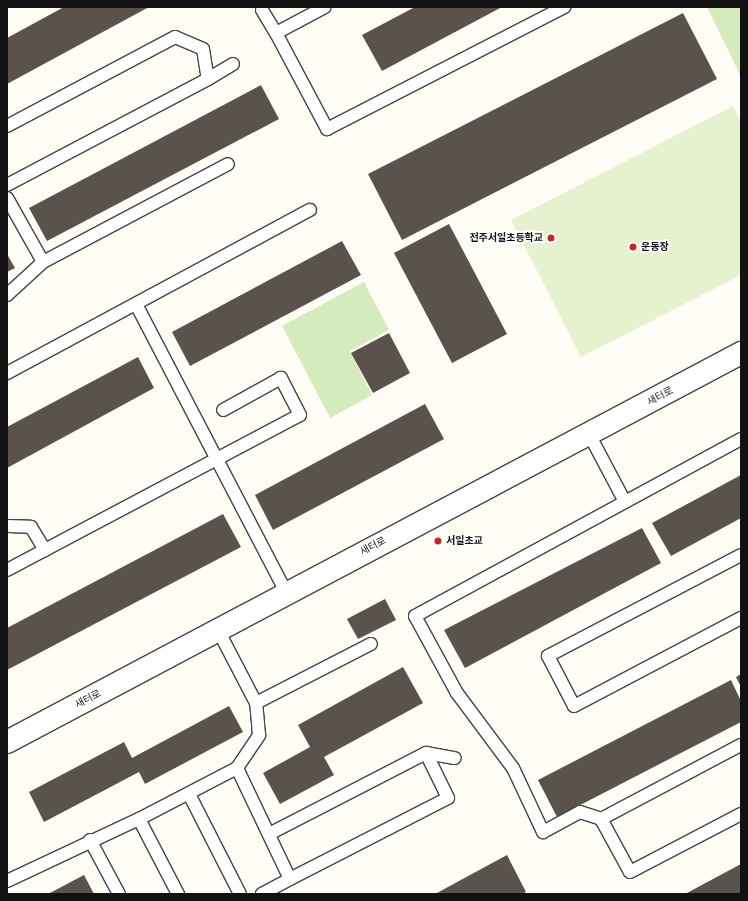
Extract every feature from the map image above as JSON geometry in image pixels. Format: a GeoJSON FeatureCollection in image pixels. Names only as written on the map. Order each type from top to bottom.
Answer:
{"type":"FeatureCollection","features":[{"type":"Feature","properties":{"kind":"street","name":"새터로"},"geometry":{"type":"LineString","coordinates":[[7,742],[218,630],[286,592],[741,353]]}},
{"type":"Feature","properties":{"kind":"lane"},"geometry":{"type":"LineString","coordinates":[[276,33],[325,7]]}},
{"type":"Feature","properties":{"kind":"lane"},"geometry":{"type":"LineString","coordinates":[[262,10],[276,33],[327,129],[564,7]]}},
{"type":"Feature","properties":{"kind":"lane"},"geometry":{"type":"LineString","coordinates":[[7,126],[175,37],[203,49],[208,79]]}},
{"type":"Feature","properties":{"kind":"lane"},"geometry":{"type":"LineString","coordinates":[[7,185],[208,79],[233,64]]}},
{"type":"Feature","properties":{"kind":"lane"},"geometry":{"type":"LineString","coordinates":[[7,295],[43,262],[228,164]]}},
{"type":"Feature","properties":{"kind":"lane"},"geometry":{"type":"LineString","coordinates":[[7,198],[43,262]]}},
{"type":"Feature","properties":{"kind":"lane"},"geometry":{"type":"LineString","coordinates":[[7,373],[310,210]]}},
{"type":"Feature","properties":{"kind":"lane"},"geometry":{"type":"LineString","coordinates":[[136,304],[286,592]]}},
{"type":"Feature","properties":{"kind":"lane"},"geometry":{"type":"LineString","coordinates":[[7,570],[300,415],[281,378],[223,410]]}},
{"type":"Feature","properties":{"kind":"lane"},"geometry":{"type":"LineString","coordinates":[[589,434],[624,500]]}},
{"type":"Feature","properties":{"kind":"lane"},"geometry":{"type":"LineString","coordinates":[[741,439],[624,500],[415,616],[457,694],[513,768],[543,832],[580,812],[601,819],[630,872],[741,814]]}},
{"type":"Feature","properties":{"kind":"lane"},"geometry":{"type":"LineString","coordinates":[[7,526],[31,527],[45,550]]}},
{"type":"Feature","properties":{"kind":"lane"},"geometry":{"type":"LineString","coordinates":[[741,555],[548,656],[574,706],[741,618]]}},
{"type":"Feature","properties":{"kind":"lane"},"geometry":{"type":"LineString","coordinates":[[7,881],[90,840],[139,819],[237,768],[259,734],[256,703],[218,630]]}},
{"type":"Feature","properties":{"kind":"lane"},"geometry":{"type":"LineString","coordinates":[[256,703],[371,644]]}},
{"type":"Feature","properties":{"kind":"lane"},"geometry":{"type":"LineString","coordinates":[[601,819],[741,745]]}},
{"type":"Feature","properties":{"kind":"lane"},"geometry":{"type":"LineString","coordinates":[[269,834],[426,753],[455,758]]}},
{"type":"Feature","properties":{"kind":"lane"},"geometry":{"type":"LineString","coordinates":[[262,894],[448,798],[426,753]]}},
{"type":"Feature","properties":{"kind":"lane"},"geometry":{"type":"LineString","coordinates":[[237,768],[290,879]]}},
{"type":"Feature","properties":{"kind":"lane"},"geometry":{"type":"LineString","coordinates":[[189,794],[240,894]]}},
{"type":"Feature","properties":{"kind":"lane"},"geometry":{"type":"LineString","coordinates":[[139,819],[178,894]]}},
{"type":"Feature","properties":{"kind":"lane"},"geometry":{"type":"LineString","coordinates":[[90,840],[119,894]]}},
{"type":"Feature","properties":{"kind":"green space"},"geometry":{"type":"Polygon","coordinates":[[[707,7],[741,7],[741,77],[707,7]]]}},
{"type":"Feature","properties":{"kind":"green space","name":"운동장"},"geometry":{"type":"Polygon","coordinates":[[[733,106],[741,122],[741,275],[581,357],[511,220],[733,106]]]}},
{"type":"Feature","properties":{"kind":"green space"},"geometry":{"type":"Polygon","coordinates":[[[364,282],[389,330],[350,351],[372,395],[330,418],[282,326],[364,282]]]}},
{"type":"Feature","properties":{"kind":"building"},"geometry":{"type":"Polygon","coordinates":[[[64,7],[149,7],[7,84],[7,38],[64,7]]]}},
{"type":"Feature","properties":{"kind":"building"},"geometry":{"type":"Polygon","coordinates":[[[415,7],[502,7],[382,71],[362,35],[415,7]]]}},
{"type":"Feature","properties":{"kind":"building"},"geometry":{"type":"Polygon","coordinates":[[[683,13],[717,79],[402,240],[368,174],[683,13]]]}},
{"type":"Feature","properties":{"kind":"building"},"geometry":{"type":"Polygon","coordinates":[[[261,85],[279,119],[47,241],[29,208],[261,85]]]}},
{"type":"Feature","properties":{"kind":"building"},"geometry":{"type":"Polygon","coordinates":[[[449,224],[507,334],[452,363],[394,253],[449,224]]]}},
{"type":"Feature","properties":{"kind":"building"},"geometry":{"type":"Polygon","coordinates":[[[342,241],[361,275],[190,366],[172,332],[342,241]]]}},
{"type":"Feature","properties":{"kind":"building"},"geometry":{"type":"Polygon","coordinates":[[[7,254],[15,268],[7,272],[7,254]]]}},
{"type":"Feature","properties":{"kind":"building"},"geometry":{"type":"Polygon","coordinates":[[[389,333],[410,373],[373,393],[351,353],[389,333]]]}},
{"type":"Feature","properties":{"kind":"building"},"geometry":{"type":"Polygon","coordinates":[[[138,357],[154,388],[7,468],[7,427],[138,357]]]}},
{"type":"Feature","properties":{"kind":"building"},"geometry":{"type":"Polygon","coordinates":[[[425,404],[444,439],[273,530],[255,495],[425,404]]]}},
{"type":"Feature","properties":{"kind":"building"},"geometry":{"type":"Polygon","coordinates":[[[741,475],[741,518],[671,556],[652,523],[741,475]]]}},
{"type":"Feature","properties":{"kind":"building"},"geometry":{"type":"Polygon","coordinates":[[[223,514],[241,547],[7,670],[7,628],[223,514]]]}},
{"type":"Feature","properties":{"kind":"building"},"geometry":{"type":"Polygon","coordinates":[[[642,528],[661,563],[465,668],[444,630],[642,528]]]}},
{"type":"Feature","properties":{"kind":"building"},"geometry":{"type":"Polygon","coordinates":[[[385,599],[396,620],[358,639],[347,619],[385,599]]]}},
{"type":"Feature","properties":{"kind":"building"},"geometry":{"type":"Polygon","coordinates":[[[403,667],[423,703],[324,757],[334,775],[280,804],[263,773],[310,747],[298,725],[403,667]]]}},
{"type":"Feature","properties":{"kind":"building"},"geometry":{"type":"Polygon","coordinates":[[[741,674],[741,687],[736,677],[741,674]]]}},
{"type":"Feature","properties":{"kind":"building"},"geometry":{"type":"Polygon","coordinates":[[[731,680],[741,701],[741,722],[557,817],[538,780],[731,680]]]}},
{"type":"Feature","properties":{"kind":"building"},"geometry":{"type":"Polygon","coordinates":[[[229,706],[243,732],[145,784],[139,772],[44,822],[29,792],[124,742],[132,758],[229,706]]]}},
{"type":"Feature","properties":{"kind":"building"},"geometry":{"type":"Polygon","coordinates":[[[507,855],[526,892],[522,894],[435,894],[507,855]]]}},
{"type":"Feature","properties":{"kind":"building"},"geometry":{"type":"Polygon","coordinates":[[[741,864],[741,894],[685,894],[741,864]]]}},
{"type":"Feature","properties":{"kind":"building"},"geometry":{"type":"Polygon","coordinates":[[[84,875],[94,894],[48,894],[84,875]]]}},
{"type":"Feature","properties":{"kind":"place","name":"전주서일초등학교"},"geometry":{"type":"Point","coordinates":[551,238]}},
{"type":"Feature","properties":{"kind":"place","name":"운동장"},"geometry":{"type":"Point","coordinates":[633,247]}},
{"type":"Feature","properties":{"kind":"place","name":"서일초교"},"geometry":{"type":"Point","coordinates":[438,541]}}]}
